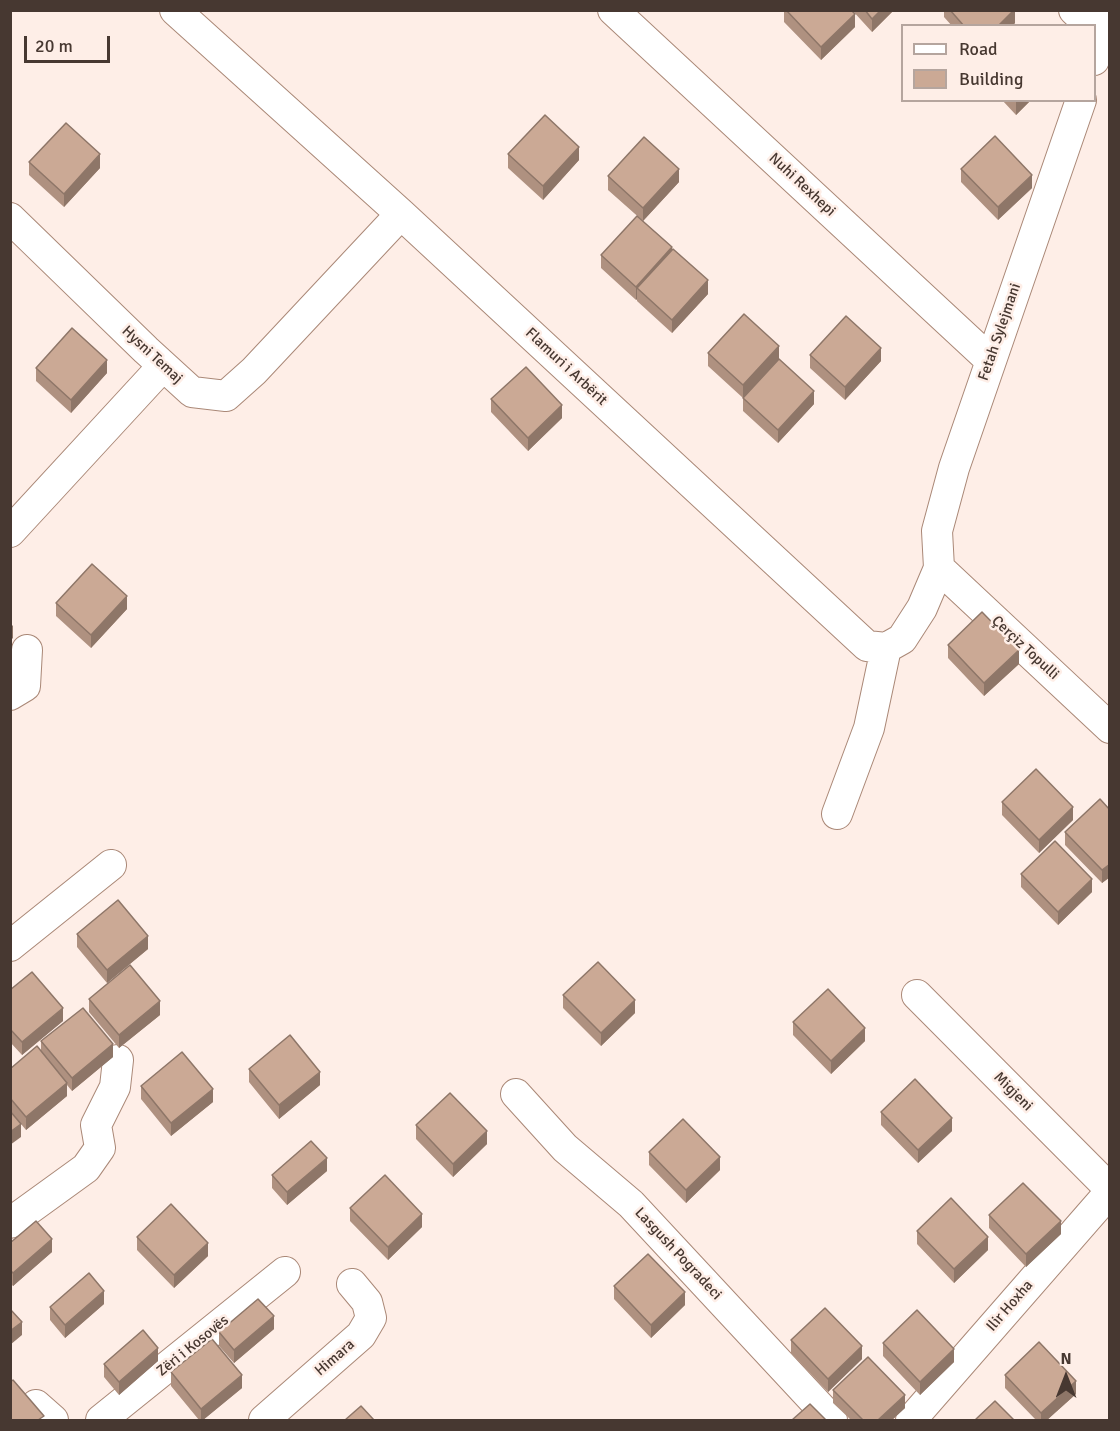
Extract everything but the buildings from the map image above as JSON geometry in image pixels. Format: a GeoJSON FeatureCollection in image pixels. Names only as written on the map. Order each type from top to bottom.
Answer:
{"type":"FeatureCollection","features":[{"type":"Feature","properties":{"kind":"street","name":"Flamuri i Arbërit"},"geometry":{"type":"LineString","coordinates":[[175,10],[401,214],[867,646],[886,648]]}},
{"type":"Feature","properties":{"kind":"street","name":"Nuhi Rexhepi"},"geometry":{"type":"LineString","coordinates":[[613,10],[990,360]]}},
{"type":"Feature","properties":{"kind":"street"},"geometry":{"type":"LineString","coordinates":[[1074,10],[1089,24]]}},
{"type":"Feature","properties":{"kind":"street","name":"Fetah Sylejmani"},"geometry":{"type":"LineString","coordinates":[[939,568],[937,531],[954,468],[1080,102]]}},
{"type":"Feature","properties":{"kind":"street","name":"Hysni Temaj"},"geometry":{"type":"LineString","coordinates":[[10,218],[192,392],[226,396],[254,371],[401,214]]}},
{"type":"Feature","properties":{"kind":"street"},"geometry":{"type":"LineString","coordinates":[[10,532],[163,366]]}},
{"type":"Feature","properties":{"kind":"street"},"geometry":{"type":"LineString","coordinates":[[837,814],[869,728],[886,648],[902,639],[922,608],[939,568]]}},
{"type":"Feature","properties":{"kind":"street","name":"Çerçiz Topulli"},"geometry":{"type":"LineString","coordinates":[[939,568],[1110,728]]}},
{"type":"Feature","properties":{"kind":"street"},"geometry":{"type":"LineString","coordinates":[[10,695],[26,686],[27,650]]}},
{"type":"Feature","properties":{"kind":"street"},"geometry":{"type":"LineString","coordinates":[[10,946],[111,865]]}},
{"type":"Feature","properties":{"kind":"street","name":"Migjeni"},"geometry":{"type":"LineString","coordinates":[[917,995],[1110,1190]]}},
{"type":"Feature","properties":{"kind":"street"},"geometry":{"type":"LineString","coordinates":[[10,1223],[86,1168],[100,1148],[96,1125],[115,1087],[118,1060]]}},
{"type":"Feature","properties":{"kind":"street","name":"Lasgush Pogradeci"},"geometry":{"type":"LineString","coordinates":[[516,1094],[565,1148],[632,1204],[832,1420]]}},
{"type":"Feature","properties":{"kind":"street","name":"Ilir Hoxha"},"geometry":{"type":"LineString","coordinates":[[911,1420],[1110,1190]]}},
{"type":"Feature","properties":{"kind":"street","name":"Zëri i Kosovës"},"geometry":{"type":"LineString","coordinates":[[101,1420],[285,1272]]}},
{"type":"Feature","properties":{"kind":"street","name":"Himara"},"geometry":{"type":"LineString","coordinates":[[264,1420],[361,1335],[371,1318],[367,1302],[351,1284]]}}]}
